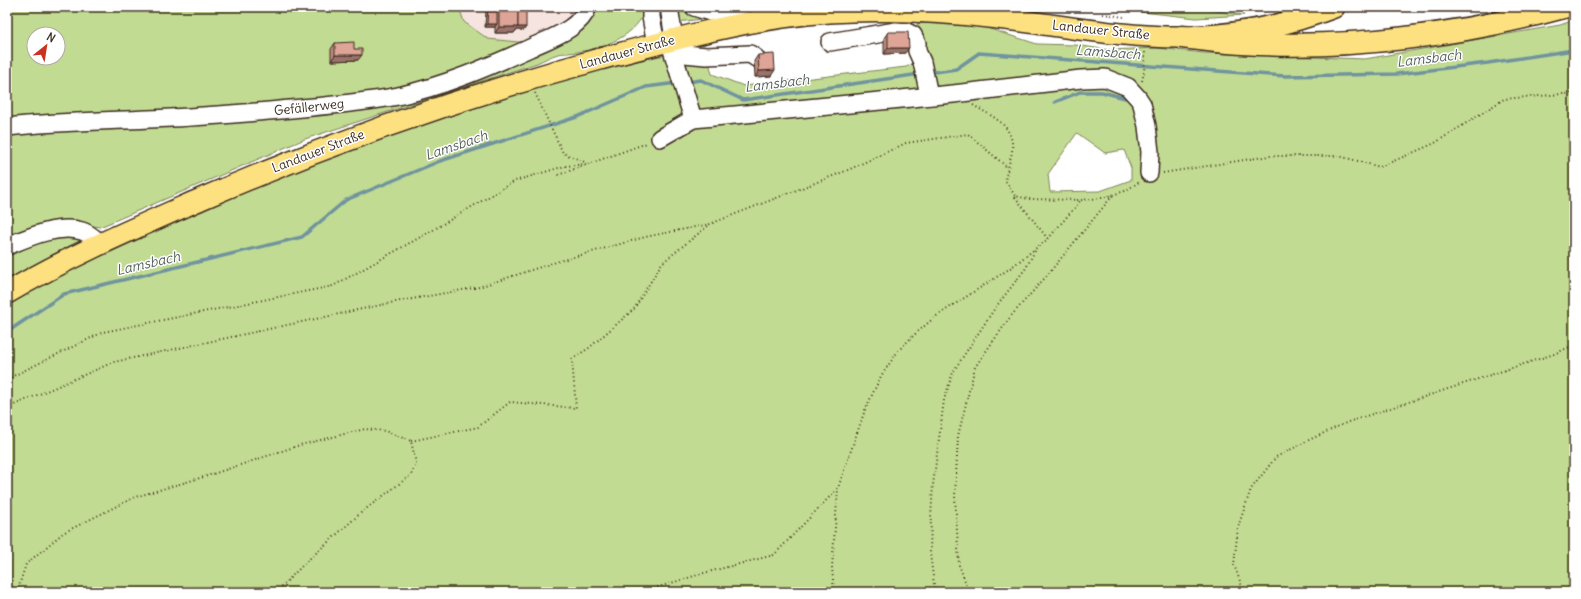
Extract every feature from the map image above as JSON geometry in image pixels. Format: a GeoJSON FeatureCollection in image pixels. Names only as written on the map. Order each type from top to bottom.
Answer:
{"type":"FeatureCollection","features":[{"type":"Feature","properties":{"kind":"highway"},"geometry":{"type":"LineString","coordinates":[[1182,37],[1242,43],[1289,45],[1354,43],[1461,30],[1564,7]]}},
{"type":"Feature","properties":{"kind":"main road","name":"Landauer Straße"},"geometry":{"type":"LineString","coordinates":[[7,293],[100,244],[232,186],[369,132],[527,79],[753,22],[783,17],[835,12],[891,10],[994,17],[1139,35],[1182,37],[1215,35],[1271,27],[1295,21],[1334,7]]}},
{"type":"Feature","properties":{"kind":"street","name":"Gefällerweg"},"geometry":{"type":"LineString","coordinates":[[7,127],[48,123],[171,118],[272,111],[344,104],[399,96],[474,72],[548,39],[580,21],[585,15],[588,7]]}},
{"type":"Feature","properties":{"kind":"street"},"geometry":{"type":"LineString","coordinates":[[651,7],[651,17],[668,44],[693,119]]}},
{"type":"Feature","properties":{"kind":"street"},"geometry":{"type":"LineString","coordinates":[[668,44],[669,7]]}},
{"type":"Feature","properties":{"kind":"street"},"geometry":{"type":"LineString","coordinates":[[694,7],[753,22]]}},
{"type":"Feature","properties":{"kind":"street"},"geometry":{"type":"LineString","coordinates":[[830,42],[896,32],[907,32],[913,36],[917,43],[917,51],[922,62],[929,95]]}},
{"type":"Feature","properties":{"kind":"street"},"geometry":{"type":"LineString","coordinates":[[668,44],[706,56],[750,54],[756,58]]}},
{"type":"Feature","properties":{"kind":"street"},"geometry":{"type":"LineString","coordinates":[[660,138],[693,119],[929,95],[953,94],[1081,79],[1105,78],[1128,87],[1134,92],[1142,104],[1147,126],[1150,152],[1149,172]]}},
{"type":"Feature","properties":{"kind":"street"},"geometry":{"type":"LineString","coordinates":[[7,246],[26,238],[60,230],[83,231],[100,244]]}},
{"type":"Feature","properties":{"kind":"path"},"geometry":{"type":"LineString","coordinates":[[1101,14],[1124,17]]}},
{"type":"Feature","properties":{"kind":"path"},"geometry":{"type":"LineString","coordinates":[[1144,72],[1145,53]]}},
{"type":"Feature","properties":{"kind":"path"},"geometry":{"type":"LineString","coordinates":[[953,94],[1000,122],[1007,128],[1012,140],[1011,154],[1005,180],[1015,196],[1048,239]]}},
{"type":"Feature","properties":{"kind":"path"},"geometry":{"type":"LineString","coordinates":[[1176,172],[1269,156],[1339,156],[1380,167],[1435,143],[1504,99],[1574,94]]}},
{"type":"Feature","properties":{"kind":"path"},"geometry":{"type":"LineString","coordinates":[[538,100],[563,153],[588,164]]}},
{"type":"Feature","properties":{"kind":"path"},"geometry":{"type":"LineString","coordinates":[[7,408],[114,362],[395,302],[479,287],[556,262],[638,239],[710,224],[848,170],[906,143],[968,134],[1007,167]]}},
{"type":"Feature","properties":{"kind":"path"},"geometry":{"type":"LineString","coordinates":[[558,175],[660,138]]}},
{"type":"Feature","properties":{"kind":"path"},"geometry":{"type":"LineString","coordinates":[[7,379],[103,332],[333,286],[433,230],[515,181],[565,166],[588,164]]}},
{"type":"Feature","properties":{"kind":"path"},"geometry":{"type":"LineString","coordinates":[[969,592],[959,565],[955,496],[958,436],[975,367],[1010,316],[1044,279],[1114,193],[1102,198],[1082,200],[1030,199],[1015,196]]}},
{"type":"Feature","properties":{"kind":"path"},"geometry":{"type":"LineString","coordinates":[[833,592],[832,567],[838,488],[865,410],[881,376],[898,351],[914,334],[935,317],[1009,269],[1048,239],[1082,200]]}},
{"type":"Feature","properties":{"kind":"path"},"geometry":{"type":"LineString","coordinates":[[17,592],[26,564],[63,533],[135,497],[207,476],[300,445],[364,428],[385,431],[410,441],[478,427],[510,402],[576,408],[572,359],[589,348],[634,309],[662,263],[710,224]]}},
{"type":"Feature","properties":{"kind":"path"},"geometry":{"type":"LineString","coordinates":[[935,592],[930,554],[931,526],[933,485],[944,400],[953,372],[995,308],[1026,268],[1036,248]]}},
{"type":"Feature","properties":{"kind":"path"},"geometry":{"type":"LineString","coordinates":[[1244,592],[1234,565],[1238,527],[1251,489],[1276,457],[1348,422],[1554,354],[1574,345]]}},
{"type":"Feature","properties":{"kind":"path"},"geometry":{"type":"LineString","coordinates":[[276,592],[307,561],[363,511],[411,475],[416,463],[410,441]]}},
{"type":"Feature","properties":{"kind":"path"},"geometry":{"type":"LineString","coordinates":[[642,592],[704,573],[774,555],[838,488]]}},
{"type":"Feature","properties":{"kind":"shaded area"},"geometry":{"type":"Polygon","coordinates":[[[459,7],[593,7],[548,45],[488,39],[464,22],[459,7]]]}},
{"type":"Feature","properties":{"kind":"green space"},"geometry":{"type":"Polygon","coordinates":[[[7,7],[459,7],[464,22],[488,39],[548,45],[593,7],[646,7],[636,26],[619,39],[609,44],[577,52],[558,54],[537,63],[305,139],[100,227],[56,221],[7,241],[7,7]]]}},
{"type":"Feature","properties":{"kind":"green space"},"geometry":{"type":"Polygon","coordinates":[[[1097,7],[1190,7],[1244,15],[1196,18],[1097,7]]]}},
{"type":"Feature","properties":{"kind":"green space"},"geometry":{"type":"Polygon","coordinates":[[[675,9],[702,19],[678,22],[675,9]]]}},
{"type":"Feature","properties":{"kind":"green space"},"geometry":{"type":"Polygon","coordinates":[[[1574,20],[1574,592],[7,592],[7,306],[49,281],[99,255],[284,173],[501,97],[597,70],[705,46],[712,74],[744,86],[906,67],[924,59],[917,24],[944,21],[974,24],[1037,44],[1075,45],[1109,50],[1157,48],[1204,53],[1365,59],[1560,25],[1574,20]],[[1077,133],[1048,174],[1050,192],[1100,191],[1131,180],[1131,168],[1124,150],[1105,153],[1077,133]]]}},
{"type":"Feature","properties":{"kind":"green space"},"geometry":{"type":"Polygon","coordinates":[[[66,234],[79,237],[79,241],[7,282],[7,253],[66,234]]]}},
{"type":"Feature","properties":{"kind":"building"},"geometry":{"type":"Polygon","coordinates":[[[488,7],[497,7],[497,24],[487,24],[488,7]]]}},
{"type":"Feature","properties":{"kind":"building"},"geometry":{"type":"Polygon","coordinates":[[[499,7],[518,7],[518,27],[499,27],[499,7]]]}},
{"type":"Feature","properties":{"kind":"building"},"geometry":{"type":"Polygon","coordinates":[[[518,8],[526,8],[526,27],[518,27],[518,8]]]}},
{"type":"Feature","properties":{"kind":"building"},"geometry":{"type":"Polygon","coordinates":[[[888,32],[908,32],[909,48],[888,48],[888,32]]]}},
{"type":"Feature","properties":{"kind":"building"},"geometry":{"type":"Polygon","coordinates":[[[354,42],[354,49],[362,49],[362,55],[335,55],[335,43],[354,42]]]}},
{"type":"Feature","properties":{"kind":"building"},"geometry":{"type":"Polygon","coordinates":[[[774,54],[775,70],[759,71],[758,55],[774,54]]]}},
{"type":"Feature","properties":{"kind":"waterway","name":"Lamsbach"},"geometry":{"type":"LineString","coordinates":[[928,73],[956,69],[979,53],[1285,76],[1397,74],[1488,63],[1574,50]]}},
{"type":"Feature","properties":{"kind":"waterway","name":"Lamsbach"},"geometry":{"type":"LineString","coordinates":[[687,82],[701,80],[743,100],[920,74]]}},
{"type":"Feature","properties":{"kind":"waterway","name":"Lamsbach"},"geometry":{"type":"LineString","coordinates":[[7,332],[64,294],[302,237],[346,200],[440,161],[577,117],[646,87],[677,83]]}},
{"type":"Feature","properties":{"kind":"waterway"},"geometry":{"type":"LineString","coordinates":[[1055,102],[1080,92],[1102,92],[1125,98]]}}]}
